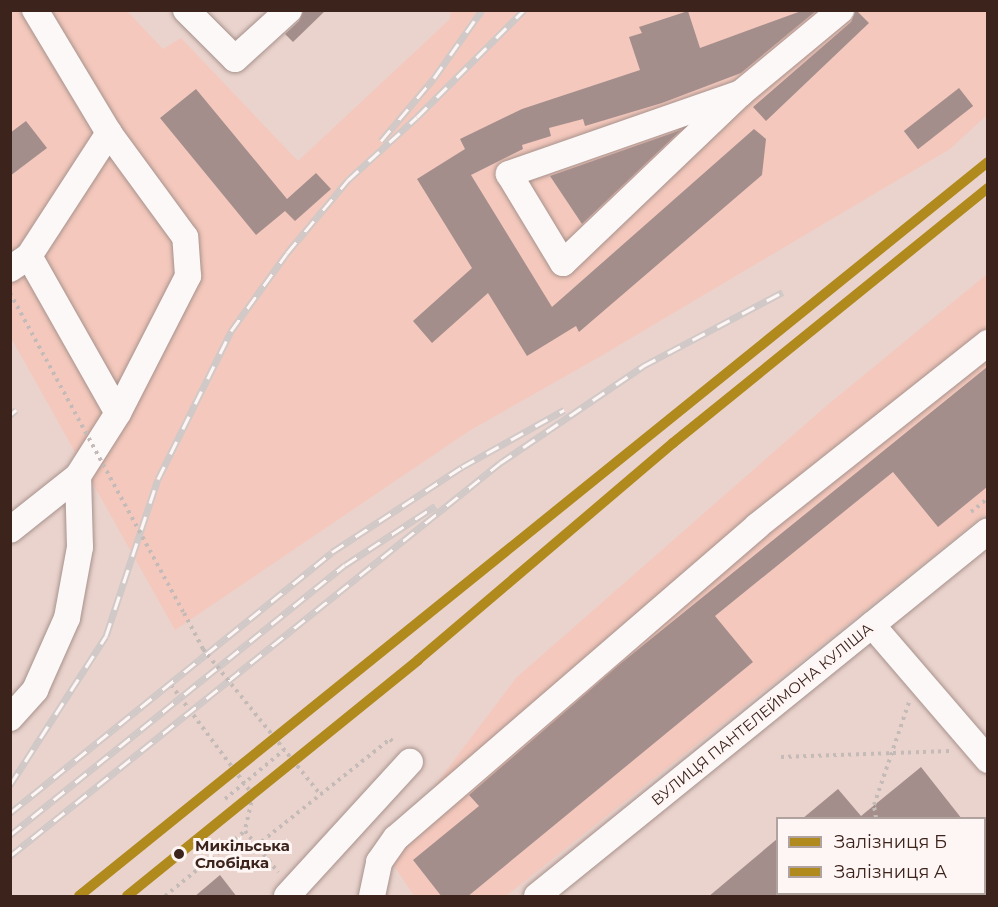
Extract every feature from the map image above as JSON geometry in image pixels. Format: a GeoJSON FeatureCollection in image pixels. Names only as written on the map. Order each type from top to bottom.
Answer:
{"type":"FeatureCollection","features":[{"type":"Feature","properties":{"kind":"street"},"geometry":{"type":"LineString","coordinates":[[10,530],[78,476],[118,413],[188,276],[185,237],[109,133],[35,10]]}},
{"type":"Feature","properties":{"kind":"street"},"geometry":{"type":"LineString","coordinates":[[186,10],[235,59],[289,10]]}},
{"type":"Feature","properties":{"kind":"street"},"geometry":{"type":"LineString","coordinates":[[741,93],[509,174],[563,262],[741,93],[841,10]]}},
{"type":"Feature","properties":{"kind":"street"},"geometry":{"type":"LineString","coordinates":[[109,133],[20,263],[118,413]]}},
{"type":"Feature","properties":{"kind":"street"},"geometry":{"type":"LineString","coordinates":[[372,897],[379,862],[396,838],[757,526],[987,343]]}},
{"type":"Feature","properties":{"kind":"street"},"geometry":{"type":"LineString","coordinates":[[10,718],[35,690],[67,618],[80,547],[78,476]]}},
{"type":"Feature","properties":{"kind":"street","name":"ВУЛИЦЯ ПАНТЕЛЕЙМОНА КУЛІША"},"geometry":{"type":"LineString","coordinates":[[537,897],[987,531]]}},
{"type":"Feature","properties":{"kind":"street"},"geometry":{"type":"LineString","coordinates":[[872,625],[983,754]]}},
{"type":"Feature","properties":{"kind":"street"},"geometry":{"type":"LineString","coordinates":[[287,897],[410,762]]}},
{"type":"Feature","properties":{"kind":"path"},"geometry":{"type":"LineString","coordinates":[[10,293],[203,649],[320,794]]}},
{"type":"Feature","properties":{"kind":"path"},"geometry":{"type":"LineString","coordinates":[[876,817],[874,804],[918,679]]}},
{"type":"Feature","properties":{"kind":"path"},"geometry":{"type":"LineString","coordinates":[[165,897],[245,831],[253,795],[171,685]]}},
{"type":"Feature","properties":{"kind":"path"},"geometry":{"type":"LineString","coordinates":[[245,831],[256,846],[390,739]]}},
{"type":"Feature","properties":{"kind":"path"},"geometry":{"type":"LineString","coordinates":[[225,799],[284,750]]}},
{"type":"Feature","properties":{"kind":"path"},"geometry":{"type":"LineString","coordinates":[[782,757],[983,754]]}},
{"type":"Feature","properties":{"kind":"shaded area"},"geometry":{"type":"Polygon","coordinates":[[[10,11],[127,11],[163,49],[181,38],[298,161],[450,19],[451,11],[987,11],[987,115],[950,149],[601,356],[469,431],[175,630],[11,338],[10,11]]]}},
{"type":"Feature","properties":{"kind":"shaded area"},"geometry":{"type":"Polygon","coordinates":[[[987,274],[987,513],[506,896],[414,896],[385,852],[516,678],[825,407],[987,274]]]}},
{"type":"Feature","properties":{"kind":"building"},"geometry":{"type":"Polygon","coordinates":[[[304,10],[326,10],[293,42],[285,34],[299,21],[304,10]]]}},
{"type":"Feature","properties":{"kind":"building"},"geometry":{"type":"Polygon","coordinates":[[[804,10],[817,10],[741,73],[662,103],[585,126],[583,119],[549,128],[551,136],[522,145],[523,149],[471,175],[552,307],[754,129],[766,139],[762,175],[579,332],[576,326],[527,356],[488,293],[432,343],[413,321],[472,268],[417,179],[465,149],[460,139],[522,109],[640,70],[629,37],[642,33],[639,27],[688,11],[700,48],[804,10]]]}},
{"type":"Feature","properties":{"kind":"building"},"geometry":{"type":"Polygon","coordinates":[[[856,10],[869,23],[766,121],[753,107],[851,22],[856,10]]]}},
{"type":"Feature","properties":{"kind":"building"},"geometry":{"type":"Polygon","coordinates":[[[959,88],[973,106],[918,149],[904,131],[959,88]]]}},
{"type":"Feature","properties":{"kind":"building"},"geometry":{"type":"Polygon","coordinates":[[[196,89],[287,199],[316,173],[331,189],[295,221],[285,211],[256,235],[160,118],[196,89]]]}},
{"type":"Feature","properties":{"kind":"building"},"geometry":{"type":"Polygon","coordinates":[[[26,121],[47,148],[10,176],[10,133],[26,121]]]}},
{"type":"Feature","properties":{"kind":"building"},"geometry":{"type":"Polygon","coordinates":[[[681,130],[582,224],[550,176],[681,130]]]}},
{"type":"Feature","properties":{"kind":"building"},"geometry":{"type":"Polygon","coordinates":[[[987,367],[987,487],[938,527],[893,472],[715,616],[753,662],[467,897],[442,897],[413,860],[479,806],[469,795],[620,664],[987,367]]]}},
{"type":"Feature","properties":{"kind":"building"},"geometry":{"type":"Polygon","coordinates":[[[921,767],[960,817],[804,817],[838,789],[861,816],[921,767]]]}},
{"type":"Feature","properties":{"kind":"building"},"geometry":{"type":"Polygon","coordinates":[[[776,840],[777,897],[708,897],[776,840]]]}},
{"type":"Feature","properties":{"kind":"building"},"geometry":{"type":"Polygon","coordinates":[[[220,875],[237,897],[194,897],[220,875]]]}},
{"type":"Feature","properties":{"kind":"railway"},"geometry":{"type":"LineString","coordinates":[[381,141],[434,78],[482,10]]}},
{"type":"Feature","properties":{"kind":"railway"},"geometry":{"type":"LineString","coordinates":[[10,785],[106,636],[158,479],[231,331],[287,253],[348,180],[417,117],[524,10]]}},
{"type":"Feature","properties":{"kind":"railway"},"geometry":{"type":"LineString","coordinates":[[10,856],[500,463],[643,366],[783,292]]}},
{"type":"Feature","properties":{"kind":"railway"},"geometry":{"type":"LineString","coordinates":[[10,415],[16,410]]}},
{"type":"Feature","properties":{"kind":"railway"},"geometry":{"type":"LineString","coordinates":[[10,813],[332,552],[462,467],[564,410]]}},
{"type":"Feature","properties":{"kind":"railway"},"geometry":{"type":"LineString","coordinates":[[10,835],[345,565],[435,506]]}},
{"type":"Feature","properties":{"kind":"rail line","name":"Б"},"geometry":{"type":"LineString","coordinates":[[79,896],[988,162]]}},
{"type":"Feature","properties":{"kind":"rail line","name":"A"},"geometry":{"type":"LineString","coordinates":[[127,896],[418,660],[673,443],[988,188]]}},
{"type":"Feature","properties":{"kind":"place","name":"Микільська Слобідка"},"geometry":{"type":"Point","coordinates":[179,854]}}]}
